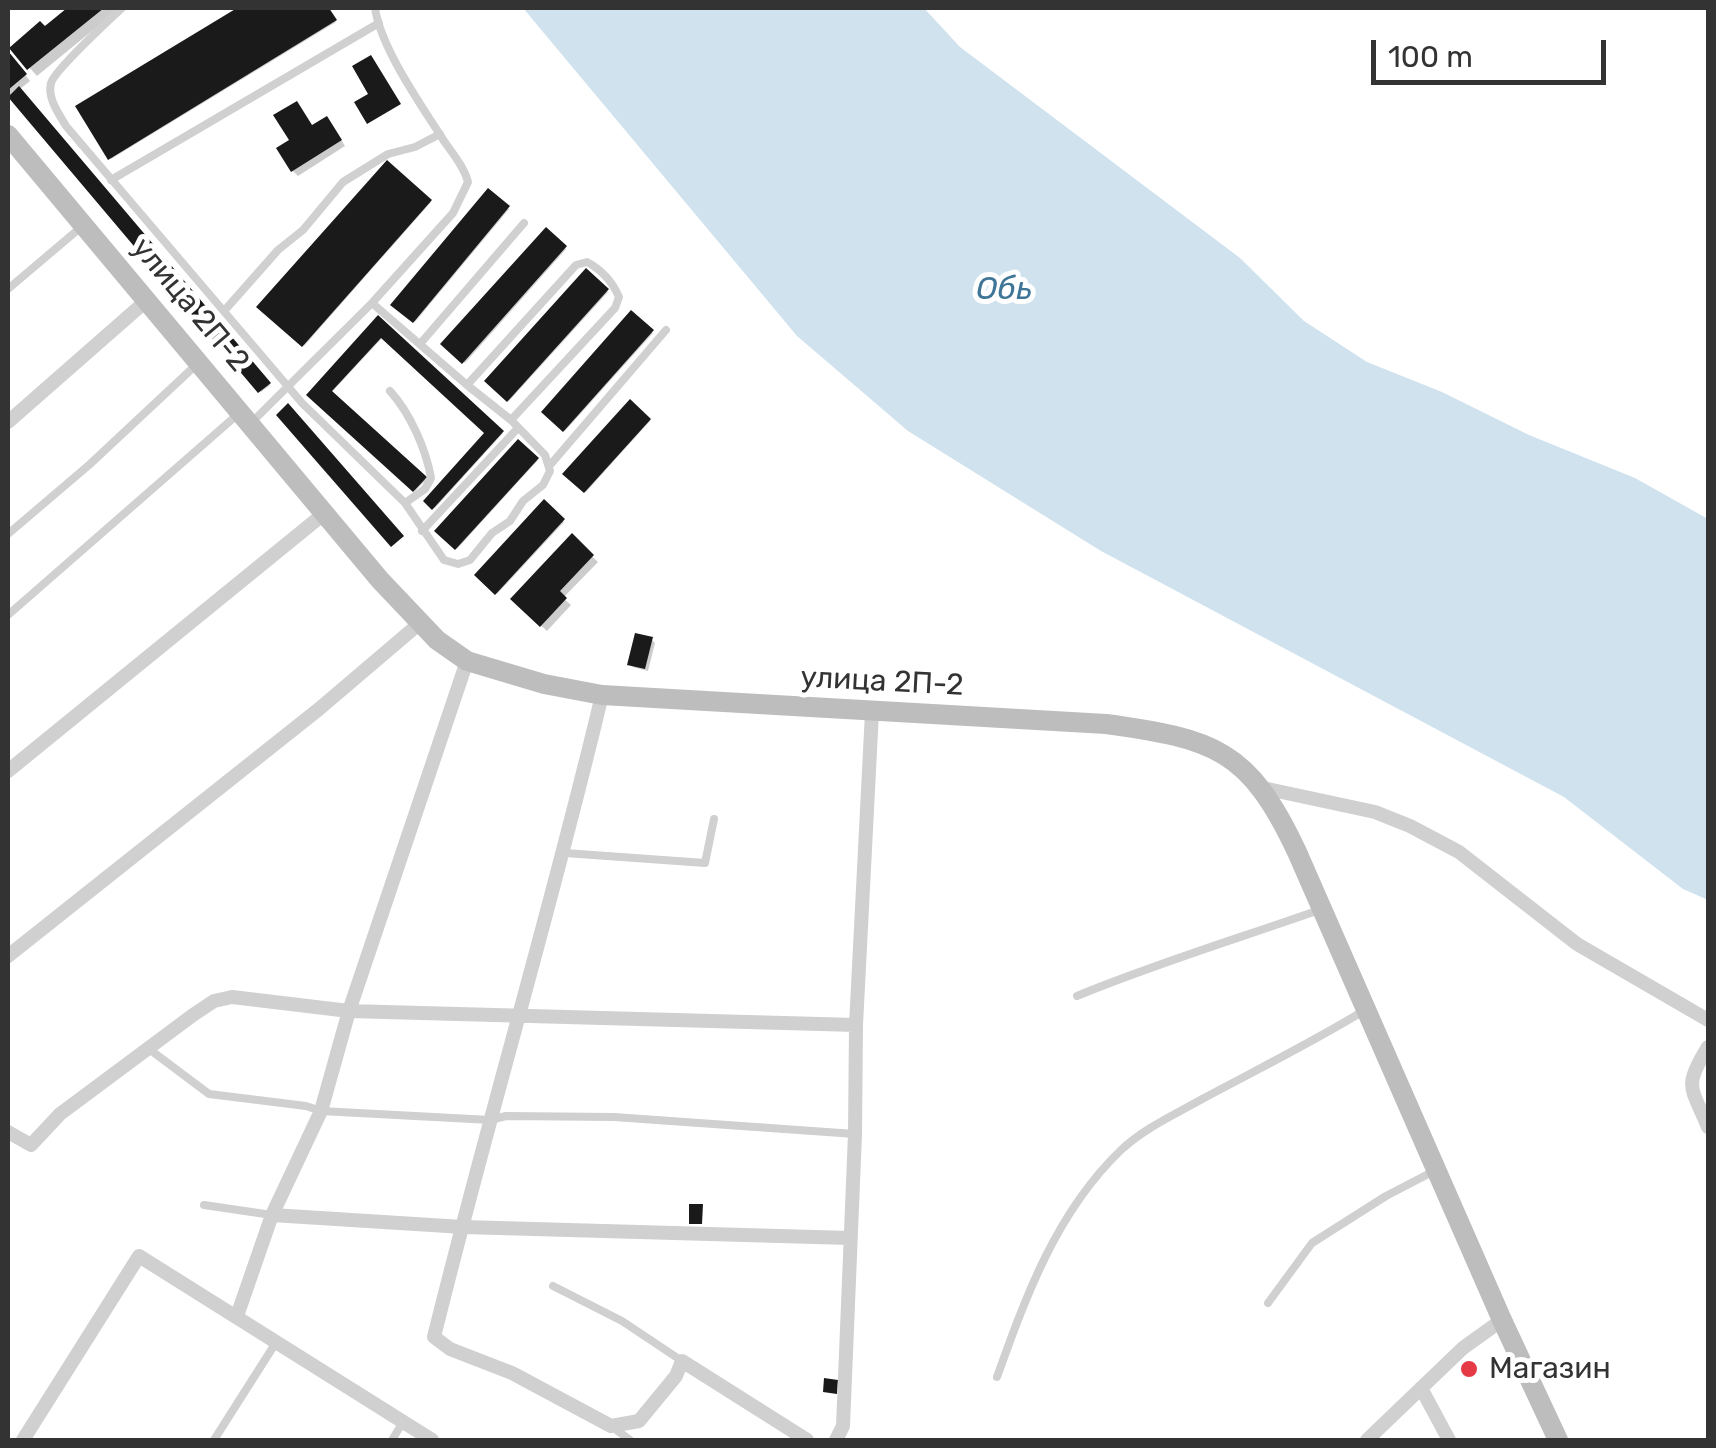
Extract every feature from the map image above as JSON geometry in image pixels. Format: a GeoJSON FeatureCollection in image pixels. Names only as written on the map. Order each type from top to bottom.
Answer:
{"type":"FeatureCollection","features":[{"type":"Feature","properties":{"kind":"main road","name":"улица 2П-2"},"geometry":{"type":"LineString","coordinates":[[9,141],[380,580],[420,623],[467,661],[509,676],[602,695],[1106,724],[1176,734],[1221,753],[1263,788],[1280,814],[1558,1440]]}},
{"type":"Feature","properties":{"kind":"street"},"geometry":{"type":"LineString","coordinates":[[8,422],[146,301]]}},
{"type":"Feature","properties":{"kind":"street"},"geometry":{"type":"LineString","coordinates":[[8,771],[326,512]]}},
{"type":"Feature","properties":{"kind":"street"},"geometry":{"type":"LineString","coordinates":[[8,956],[420,623]]}},
{"type":"Feature","properties":{"kind":"street"},"geometry":{"type":"LineString","coordinates":[[236,1316],[272,1215],[321,1111],[349,1011],[467,661]]}},
{"type":"Feature","properties":{"kind":"street"},"geometry":{"type":"LineString","coordinates":[[602,695],[565,852],[517,1014],[434,1338],[450,1349],[512,1373],[611,1426],[639,1421],[676,1376],[682,1361],[807,1440]]}},
{"type":"Feature","properties":{"kind":"street"},"geometry":{"type":"LineString","coordinates":[[836,1440],[843,1426],[856,1025],[872,712]]}},
{"type":"Feature","properties":{"kind":"street"},"geometry":{"type":"LineString","coordinates":[[1263,788],[1374,812],[1410,826],[1459,852],[1577,944],[1708,1020]]}},
{"type":"Feature","properties":{"kind":"street"},"geometry":{"type":"LineString","coordinates":[[8,1132],[31,1145],[60,1114],[214,1001],[232,997],[349,1011],[856,1025]]}},
{"type":"Feature","properties":{"kind":"street"},"geometry":{"type":"LineString","coordinates":[[1708,1047],[1690,1078],[1708,1126]]}},
{"type":"Feature","properties":{"kind":"street"},"geometry":{"type":"LineString","coordinates":[[272,1215],[463,1227],[850,1238]]}},
{"type":"Feature","properties":{"kind":"street"},"geometry":{"type":"LineString","coordinates":[[23,1440],[138,1256],[432,1440]]}},
{"type":"Feature","properties":{"kind":"street"},"geometry":{"type":"LineString","coordinates":[[1366,1440],[1463,1348],[1502,1320]]}},
{"type":"Feature","properties":{"kind":"street"},"geometry":{"type":"LineString","coordinates":[[1421,1388],[1449,1440]]}},
{"type":"Feature","properties":{"kind":"lane"},"geometry":{"type":"LineString","coordinates":[[122,8],[58,71],[50,84],[53,104],[66,126],[111,180],[328,432],[405,504],[444,560],[458,564],[470,560],[483,542],[510,521],[523,501],[543,485],[550,464],[666,330]]}},
{"type":"Feature","properties":{"kind":"lane"},"geometry":{"type":"LineString","coordinates":[[8,616],[289,385],[372,303],[453,213],[468,182],[466,171],[440,134],[378,23],[375,8]]}},
{"type":"Feature","properties":{"kind":"lane"},"geometry":{"type":"LineString","coordinates":[[111,180],[378,23]]}},
{"type":"Feature","properties":{"kind":"lane"},"geometry":{"type":"LineString","coordinates":[[226,310],[343,182],[388,154],[416,147],[440,134]]}},
{"type":"Feature","properties":{"kind":"lane"},"geometry":{"type":"LineString","coordinates":[[420,344],[524,222]]}},
{"type":"Feature","properties":{"kind":"lane"},"geometry":{"type":"LineString","coordinates":[[8,289],[83,224]]}},
{"type":"Feature","properties":{"kind":"lane"},"geometry":{"type":"LineString","coordinates":[[422,531],[615,308],[619,297],[614,286],[598,268],[587,262],[576,265],[467,385]]}},
{"type":"Feature","properties":{"kind":"lane"},"geometry":{"type":"LineString","coordinates":[[372,303],[514,424],[550,464]]}},
{"type":"Feature","properties":{"kind":"lane"},"geometry":{"type":"LineString","coordinates":[[8,534],[199,362]]}},
{"type":"Feature","properties":{"kind":"lane"},"geometry":{"type":"LineString","coordinates":[[390,391],[400,402],[419,440],[432,478],[405,504]]}},
{"type":"Feature","properties":{"kind":"lane"},"geometry":{"type":"LineString","coordinates":[[565,852],[705,864],[714,819]]}},
{"type":"Feature","properties":{"kind":"lane"},"geometry":{"type":"LineString","coordinates":[[1077,996],[1147,967],[1224,945],[1322,908]]}},
{"type":"Feature","properties":{"kind":"lane"},"geometry":{"type":"LineString","coordinates":[[997,1378],[1038,1264],[1082,1197],[1120,1151],[1146,1130],[1366,1010]]}},
{"type":"Feature","properties":{"kind":"lane"},"geometry":{"type":"LineString","coordinates":[[149,1049],[209,1094],[321,1111],[490,1120],[506,1116],[614,1118],[855,1134]]}},
{"type":"Feature","properties":{"kind":"lane"},"geometry":{"type":"LineString","coordinates":[[1268,1303],[1312,1244],[1386,1196],[1436,1170]]}},
{"type":"Feature","properties":{"kind":"lane"},"geometry":{"type":"LineString","coordinates":[[204,1205],[272,1215]]}},
{"type":"Feature","properties":{"kind":"lane"},"geometry":{"type":"LineString","coordinates":[[552,1286],[622,1321],[682,1361]]}},
{"type":"Feature","properties":{"kind":"lane"},"geometry":{"type":"LineString","coordinates":[[214,1440],[274,1344]]}},
{"type":"Feature","properties":{"kind":"lane"},"geometry":{"type":"LineString","coordinates":[[392,1440],[403,1422]]}},
{"type":"Feature","properties":{"kind":"lane"},"geometry":{"type":"LineString","coordinates":[[611,1426],[630,1440]]}},
{"type":"Feature","properties":{"kind":"water","name":"Обь"},"geometry":{"type":"Polygon","coordinates":[[[523,8],[924,8],[960,47],[1240,258],[1304,321],[1367,362],[1635,478],[1708,519],[1708,900],[1683,889],[1564,797],[1101,551],[908,431],[797,336],[523,8]]]}},
{"type":"Feature","properties":{"kind":"building"},"geometry":{"type":"Polygon","coordinates":[[[67,8],[104,8],[27,70],[9,48],[40,21],[45,26],[67,8]]]}},
{"type":"Feature","properties":{"kind":"building"},"geometry":{"type":"Polygon","coordinates":[[[237,8],[329,8],[337,20],[108,160],[75,106],[237,8]]]}},
{"type":"Feature","properties":{"kind":"building"},"geometry":{"type":"Polygon","coordinates":[[[8,51],[27,74],[8,90],[8,51]]]}},
{"type":"Feature","properties":{"kind":"building"},"geometry":{"type":"Polygon","coordinates":[[[371,55],[401,104],[367,124],[354,102],[368,94],[352,66],[371,55]]]}},
{"type":"Feature","properties":{"kind":"building"},"geometry":{"type":"Polygon","coordinates":[[[19,86],[271,383],[258,393],[8,97],[19,86]]]}},
{"type":"Feature","properties":{"kind":"building"},"geometry":{"type":"Polygon","coordinates":[[[297,101],[312,125],[327,116],[342,140],[291,172],[276,148],[289,140],[273,115],[297,101]]]}},
{"type":"Feature","properties":{"kind":"building"},"geometry":{"type":"Polygon","coordinates":[[[387,160],[432,200],[302,347],[256,307],[387,160]]]}},
{"type":"Feature","properties":{"kind":"building"},"geometry":{"type":"Polygon","coordinates":[[[488,188],[510,206],[413,323],[390,305],[488,188]]]}},
{"type":"Feature","properties":{"kind":"building"},"geometry":{"type":"Polygon","coordinates":[[[546,227],[567,246],[462,364],[440,344],[546,227]]]}},
{"type":"Feature","properties":{"kind":"building"},"geometry":{"type":"Polygon","coordinates":[[[586,268],[609,289],[507,402],[484,381],[586,268]]]}},
{"type":"Feature","properties":{"kind":"building"},"geometry":{"type":"Polygon","coordinates":[[[631,310],[654,330],[563,432],[541,412],[631,310]]]}},
{"type":"Feature","properties":{"kind":"building"},"geometry":{"type":"Polygon","coordinates":[[[378,315],[504,431],[432,510],[423,501],[484,433],[381,338],[332,391],[427,477],[413,492],[306,395],[378,315]]]}},
{"type":"Feature","properties":{"kind":"building"},"geometry":{"type":"Polygon","coordinates":[[[630,399],[651,419],[584,493],[562,474],[630,399]]]}},
{"type":"Feature","properties":{"kind":"building"},"geometry":{"type":"Polygon","coordinates":[[[288,403],[404,536],[391,547],[276,415],[288,403]]]}},
{"type":"Feature","properties":{"kind":"building"},"geometry":{"type":"Polygon","coordinates":[[[518,439],[539,458],[455,550],[434,531],[518,439]]]}},
{"type":"Feature","properties":{"kind":"building"},"geometry":{"type":"Polygon","coordinates":[[[544,499],[565,519],[495,595],[474,575],[544,499]]]}},
{"type":"Feature","properties":{"kind":"building"},"geometry":{"type":"Polygon","coordinates":[[[572,533],[594,555],[560,591],[567,598],[540,627],[510,599],[572,533]]]}},
{"type":"Feature","properties":{"kind":"building"},"geometry":{"type":"Polygon","coordinates":[[[635,633],[653,637],[645,669],[627,665],[635,633]]]}},
{"type":"Feature","properties":{"kind":"building"},"geometry":{"type":"Polygon","coordinates":[[[689,1204],[703,1204],[702,1224],[689,1224],[689,1204]]]}},
{"type":"Feature","properties":{"kind":"building"},"geometry":{"type":"Polygon","coordinates":[[[824,1378],[838,1380],[837,1394],[823,1392],[824,1378]]]}},
{"type":"Feature","properties":{"kind":"place","name":"Магазин"},"geometry":{"type":"Point","coordinates":[1469,1369]}}]}
